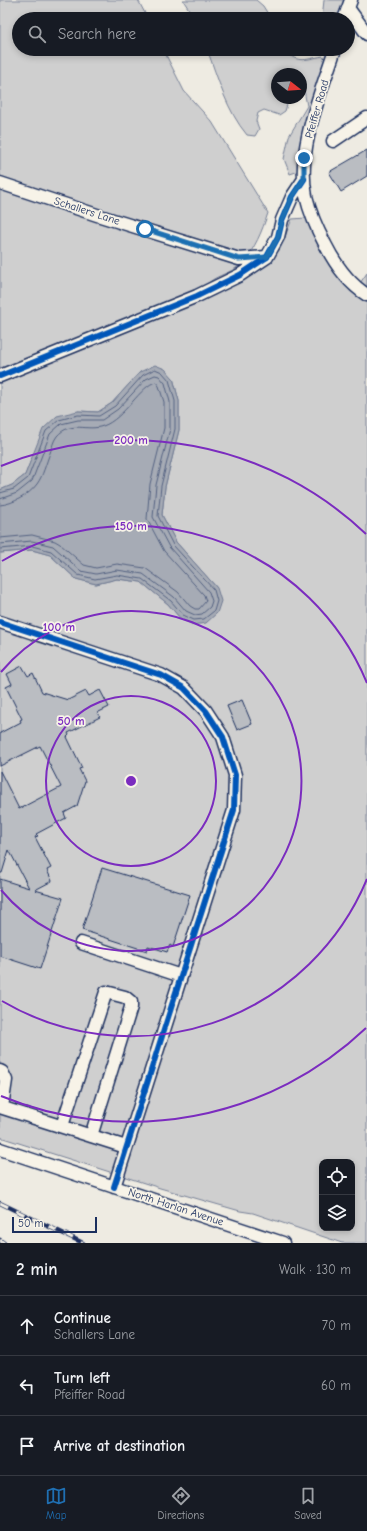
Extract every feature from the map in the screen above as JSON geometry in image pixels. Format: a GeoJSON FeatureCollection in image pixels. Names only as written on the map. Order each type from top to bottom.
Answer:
{"type":"FeatureCollection","features":[{"type":"Feature","properties":{"kind":"street"},"geometry":{"type":"LineString","coordinates":[[355,18],[367,34]]}},
{"type":"Feature","properties":{"kind":"street","name":"Pfeiffer Road"},"geometry":{"type":"LineString","coordinates":[[333,56],[312,122],[305,150],[304,179],[306,196],[317,229],[331,257],[346,278],[367,295]]}},
{"type":"Feature","properties":{"kind":"street"},"geometry":{"type":"LineString","coordinates":[[333,141],[367,118]]}},
{"type":"Feature","properties":{"kind":"street"},"geometry":{"type":"LineString","coordinates":[[0,376],[197,296],[240,275],[267,257],[278,237],[282,220],[292,197],[304,179]]}},
{"type":"Feature","properties":{"kind":"street","name":"Schallers Lane"},"geometry":{"type":"LineString","coordinates":[[0,183],[239,259],[267,257]]}},
{"type":"Feature","properties":{"kind":"street"},"geometry":{"type":"LineString","coordinates":[[0,622],[161,675],[184,688],[206,711],[223,737],[234,775],[234,810],[114,1187]]}},
{"type":"Feature","properties":{"kind":"street"},"geometry":{"type":"LineString","coordinates":[[81,943],[181,976]]}},
{"type":"Feature","properties":{"kind":"street"},"geometry":{"type":"LineString","coordinates":[[62,1126],[106,992],[125,997],[131,1002],[131,1007],[91,1136]]}},
{"type":"Feature","properties":{"kind":"street"},"geometry":{"type":"LineString","coordinates":[[0,1071],[6,1080],[1,1107],[126,1148]]}},
{"type":"Feature","properties":{"kind":"street","name":"North Harlan Avenue"},"geometry":{"type":"LineString","coordinates":[[0,1149],[283,1243]]}},
{"type":"Feature","properties":{"kind":"shaded area"},"geometry":{"type":"Polygon","coordinates":[[[0,0],[138,0],[144,12],[12,12],[12,56],[166,56],[184,91],[212,122],[268,213],[258,240],[247,258],[237,267],[215,278],[206,286],[202,292],[207,298],[215,295],[272,259],[280,249],[292,219],[306,218],[320,249],[338,277],[358,286],[367,273],[367,1243],[342,1243],[253,1213],[240,1211],[160,1188],[0,1137],[0,553],[32,550],[50,555],[76,579],[96,584],[117,579],[141,582],[168,604],[180,618],[217,588],[176,542],[162,515],[165,487],[179,430],[179,401],[173,378],[140,372],[112,403],[98,412],[78,411],[31,460],[25,475],[12,485],[0,490],[0,0]]]}},
{"type":"Feature","properties":{"kind":"shaded area"},"geometry":{"type":"Polygon","coordinates":[[[183,0],[256,0],[263,6],[267,12],[191,12],[183,0]]]}},
{"type":"Feature","properties":{"kind":"shaded area"},"geometry":{"type":"Polygon","coordinates":[[[324,0],[345,0],[342,12],[323,12],[324,0]]]}},
{"type":"Feature","properties":{"kind":"shaded area"},"geometry":{"type":"Polygon","coordinates":[[[209,56],[291,56],[301,60],[323,56],[328,63],[328,85],[305,169],[290,174],[284,159],[289,136],[307,106],[307,68],[271,68],[271,104],[287,104],[285,111],[279,115],[264,110],[258,113],[256,121],[259,129],[255,136],[247,135],[228,105],[209,56]]]}},
{"type":"Feature","properties":{"kind":"water"},"geometry":{"type":"Polygon","coordinates":[[[155,365],[165,369],[173,378],[179,401],[179,430],[165,487],[162,515],[176,542],[217,588],[221,601],[217,613],[206,623],[193,625],[180,618],[168,604],[141,582],[117,579],[96,584],[76,579],[50,555],[32,550],[0,553],[0,490],[12,485],[25,475],[43,429],[57,416],[78,411],[98,412],[112,403],[140,372],[155,365]]]}},
{"type":"Feature","properties":{"kind":"building"},"geometry":{"type":"Polygon","coordinates":[[[367,150],[367,176],[341,192],[329,172],[367,150]]]}},
{"type":"Feature","properties":{"kind":"building"},"geometry":{"type":"Polygon","coordinates":[[[22,666],[28,676],[33,673],[42,692],[68,700],[86,691],[89,696],[100,690],[109,707],[97,713],[100,717],[68,733],[69,735],[67,737],[82,768],[79,769],[85,781],[77,806],[64,813],[66,818],[36,834],[38,836],[35,837],[51,868],[47,870],[52,881],[35,890],[63,898],[40,969],[0,956],[0,879],[29,888],[9,850],[2,873],[0,873],[0,771],[19,809],[61,787],[40,746],[0,766],[0,733],[21,722],[20,720],[22,719],[6,687],[12,684],[7,674],[22,666]]]}},
{"type":"Feature","properties":{"kind":"building"},"geometry":{"type":"Polygon","coordinates":[[[242,700],[252,724],[237,730],[227,706],[242,700]]]}},
{"type":"Feature","properties":{"kind":"building"},"geometry":{"type":"Polygon","coordinates":[[[102,868],[190,895],[173,947],[170,945],[167,952],[148,946],[147,951],[82,930],[102,868]]]}},
{"type":"Feature","properties":{"kind":"railway"},"geometry":{"type":"LineString","coordinates":[[0,1203],[83,1243]]}},
{"type":"Feature","properties":{"kind":"railway"},"geometry":{"type":"LineString","coordinates":[[0,1240],[4,1243]]}},
{"type":"Feature","properties":{"kind":"cycle path"},"geometry":{"type":"LineString","coordinates":[[0,376],[197,296],[240,275],[267,257],[278,237],[282,220],[292,197],[304,179]]}},
{"type":"Feature","properties":{"kind":"cycle path"},"geometry":{"type":"LineString","coordinates":[[0,622],[161,675],[184,688],[206,711],[223,737],[235,775],[234,810],[114,1187]]}},
{"type":"Feature","properties":{"kind":"route"},"geometry":{"type":"LineString","coordinates":[[145,229],[239,259],[267,257],[278,237],[282,220],[292,197],[304,179],[304,158]]}}]}
